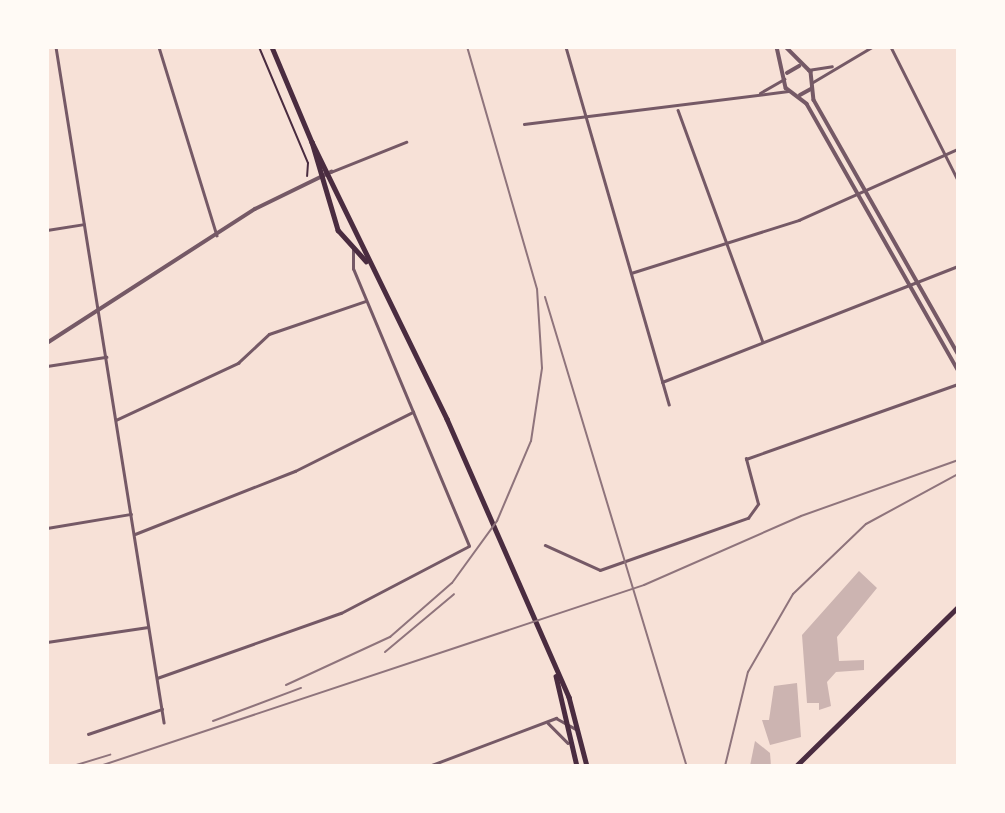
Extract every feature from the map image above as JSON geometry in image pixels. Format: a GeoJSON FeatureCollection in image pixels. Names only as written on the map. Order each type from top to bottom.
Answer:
{"type":"FeatureCollection","features":[{"type":"Feature","properties":{"kind":"main road"},"geometry":{"type":"LineString","coordinates":[[272,47],[312,142],[331,172],[368,263],[431,383],[556,675],[577,730],[587,766]]}},
{"type":"Feature","properties":{"kind":"main road"},"geometry":{"type":"LineString","coordinates":[[312,142],[320,177],[338,230],[368,263]]}},
{"type":"Feature","properties":{"kind":"main road"},"geometry":{"type":"LineString","coordinates":[[797,765],[958,607]]}},
{"type":"Feature","properties":{"kind":"main road"},"geometry":{"type":"LineString","coordinates":[[556,675],[568,743],[577,766]]}},
{"type":"Feature","properties":{"kind":"street"},"geometry":{"type":"LineString","coordinates":[[56,47],[164,722]]}},
{"type":"Feature","properties":{"kind":"street"},"geometry":{"type":"LineString","coordinates":[[159,47],[217,235]]}},
{"type":"Feature","properties":{"kind":"street"},"geometry":{"type":"LineString","coordinates":[[566,47],[669,404]]}},
{"type":"Feature","properties":{"kind":"street"},"geometry":{"type":"LineString","coordinates":[[777,47],[787,73]]}},
{"type":"Feature","properties":{"kind":"street"},"geometry":{"type":"LineString","coordinates":[[786,47],[799,66],[808,70],[836,66]]}},
{"type":"Feature","properties":{"kind":"street"},"geometry":{"type":"LineString","coordinates":[[813,82],[872,47]]}},
{"type":"Feature","properties":{"kind":"street"},"geometry":{"type":"LineString","coordinates":[[891,47],[958,180]]}},
{"type":"Feature","properties":{"kind":"street"},"geometry":{"type":"LineString","coordinates":[[758,94],[784,79],[787,73],[799,66]]}},
{"type":"Feature","properties":{"kind":"street"},"geometry":{"type":"LineString","coordinates":[[808,70],[813,82],[811,89],[958,354]]}},
{"type":"Feature","properties":{"kind":"street"},"geometry":{"type":"LineString","coordinates":[[784,79],[788,91]]}},
{"type":"Feature","properties":{"kind":"street"},"geometry":{"type":"LineString","coordinates":[[800,95],[811,89]]}},
{"type":"Feature","properties":{"kind":"street"},"geometry":{"type":"LineString","coordinates":[[524,124],[678,110],[758,94],[788,91],[800,95],[958,370]]}},
{"type":"Feature","properties":{"kind":"street"},"geometry":{"type":"LineString","coordinates":[[678,110],[725,245],[763,342]]}},
{"type":"Feature","properties":{"kind":"street"},"geometry":{"type":"LineString","coordinates":[[47,343],[98,314],[217,235],[320,177],[406,142]]}},
{"type":"Feature","properties":{"kind":"street"},"geometry":{"type":"LineString","coordinates":[[631,273],[725,245],[859,197],[958,149]]}},
{"type":"Feature","properties":{"kind":"street"},"geometry":{"type":"LineString","coordinates":[[47,230],[84,224]]}},
{"type":"Feature","properties":{"kind":"street"},"geometry":{"type":"LineString","coordinates":[[157,678],[341,613],[468,546],[353,269],[353,249]]}},
{"type":"Feature","properties":{"kind":"street"},"geometry":{"type":"LineString","coordinates":[[662,382],[958,266]]}},
{"type":"Feature","properties":{"kind":"street"},"geometry":{"type":"LineString","coordinates":[[116,420],[238,363],[269,334],[367,301]]}},
{"type":"Feature","properties":{"kind":"street"},"geometry":{"type":"LineString","coordinates":[[47,366],[106,356]]}},
{"type":"Feature","properties":{"kind":"street"},"geometry":{"type":"LineString","coordinates":[[545,545],[590,570],[609,568],[754,514],[757,496],[746,459],[958,384]]}},
{"type":"Feature","properties":{"kind":"street"},"geometry":{"type":"LineString","coordinates":[[134,534],[295,471],[413,412]]}},
{"type":"Feature","properties":{"kind":"street"},"geometry":{"type":"LineString","coordinates":[[47,528],[131,514]]}},
{"type":"Feature","properties":{"kind":"street"},"geometry":{"type":"LineString","coordinates":[[47,642],[149,626]]}},
{"type":"Feature","properties":{"kind":"street"},"geometry":{"type":"LineString","coordinates":[[88,734],[162,709]]}},
{"type":"Feature","properties":{"kind":"street"},"geometry":{"type":"LineString","coordinates":[[429,766],[563,717],[577,730]]}},
{"type":"Feature","properties":{"kind":"street"},"geometry":{"type":"LineString","coordinates":[[548,723],[568,743]]}},
{"type":"Feature","properties":{"kind":"path"},"geometry":{"type":"LineString","coordinates":[[259,47],[307,174]]}},
{"type":"Feature","properties":{"kind":"building"},"geometry":{"type":"Polygon","coordinates":[[[859,571],[877,588],[837,637],[839,661],[864,660],[864,670],[836,672],[827,682],[831,706],[819,710],[819,703],[807,703],[802,635],[859,571]]]}},
{"type":"Feature","properties":{"kind":"building"},"geometry":{"type":"Polygon","coordinates":[[[797,683],[801,737],[770,745],[762,720],[769,720],[774,686],[797,683]]]}},
{"type":"Feature","properties":{"kind":"building"},"geometry":{"type":"Polygon","coordinates":[[[755,741],[770,753],[771,766],[750,766],[755,741]]]}},
{"type":"Feature","properties":{"kind":"tram line"},"geometry":{"type":"LineString","coordinates":[[725,766],[748,672],[793,594],[866,524],[958,474]]}},
{"type":"Feature","properties":{"kind":"railway"},"geometry":{"type":"LineString","coordinates":[[286,685],[390,637],[452,583],[497,521],[531,441],[542,368],[537,289],[467,47]]}},
{"type":"Feature","properties":{"kind":"railway"},"geometry":{"type":"LineString","coordinates":[[545,297],[687,766]]}},
{"type":"Feature","properties":{"kind":"railway"},"geometry":{"type":"LineString","coordinates":[[100,766],[644,585],[801,516],[958,460]]}},
{"type":"Feature","properties":{"kind":"railway"},"geometry":{"type":"LineString","coordinates":[[385,652],[454,594]]}},
{"type":"Feature","properties":{"kind":"railway"},"geometry":{"type":"LineString","coordinates":[[213,721],[301,688]]}},
{"type":"Feature","properties":{"kind":"railway"},"geometry":{"type":"LineString","coordinates":[[73,766],[110,755]]}}]}
